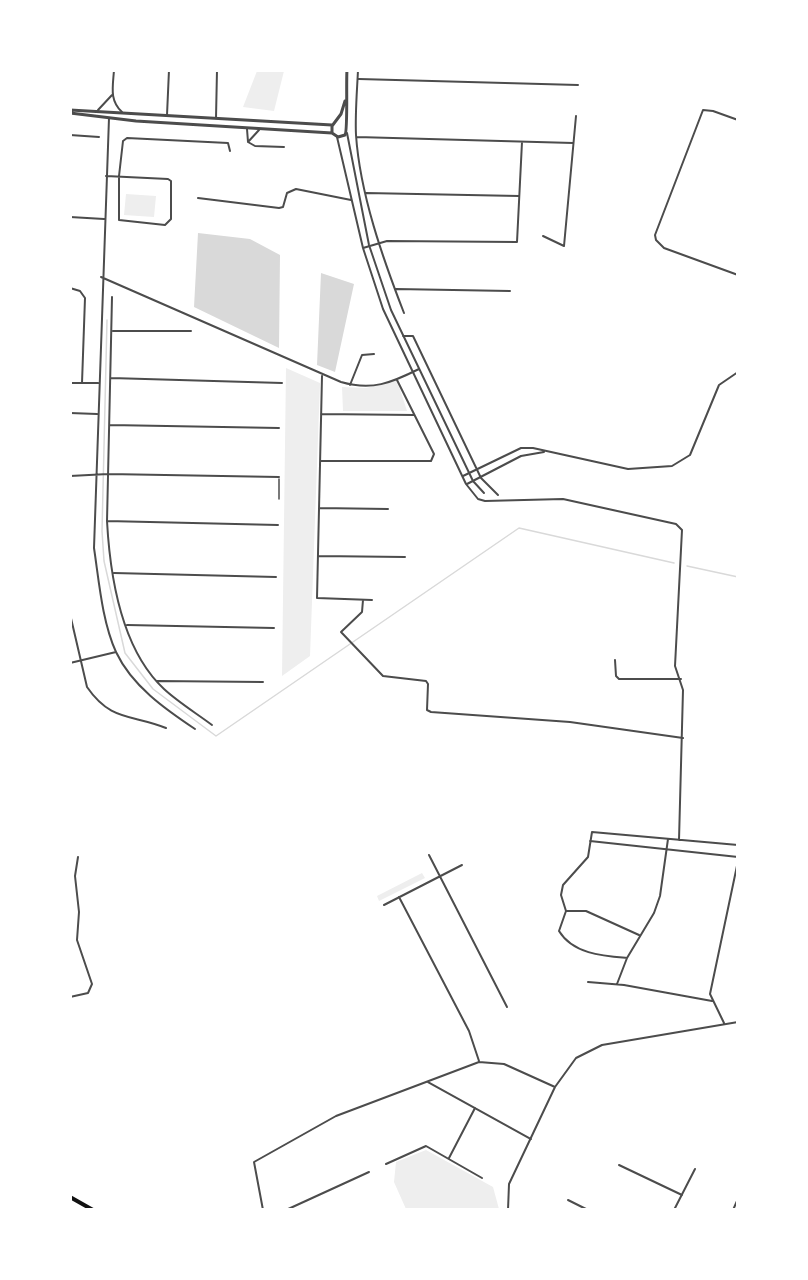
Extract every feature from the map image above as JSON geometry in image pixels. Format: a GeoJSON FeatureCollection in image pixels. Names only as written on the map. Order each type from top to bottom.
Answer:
{"type":"FeatureCollection","features":[{"type":"Feature","properties":{"kind":"highway"},"geometry":{"type":"LineString","coordinates":[[70,1197],[93,1209]]}},
{"type":"Feature","properties":{"kind":"street"},"geometry":{"type":"LineString","coordinates":[[114,70],[113,101],[122,111]]}},
{"type":"Feature","properties":{"kind":"street"},"geometry":{"type":"LineString","coordinates":[[166,115],[169,70]]}},
{"type":"Feature","properties":{"kind":"street"},"geometry":{"type":"LineString","coordinates":[[216,118],[217,70]]}},
{"type":"Feature","properties":{"kind":"street"},"geometry":{"type":"LineString","coordinates":[[347,70],[345,101],[347,133],[369,245],[391,310],[403,336],[473,481],[484,493]]}},
{"type":"Feature","properties":{"kind":"street"},"geometry":{"type":"LineString","coordinates":[[358,70],[356,137],[366,193],[378,243],[404,313]]}},
{"type":"Feature","properties":{"kind":"street"},"geometry":{"type":"LineString","coordinates":[[358,79],[578,85]]}},
{"type":"Feature","properties":{"kind":"street"},"geometry":{"type":"LineString","coordinates":[[98,110],[112,94]]}},
{"type":"Feature","properties":{"kind":"street"},"geometry":{"type":"LineString","coordinates":[[70,111],[122,111],[332,125],[337,121],[345,101]]}},
{"type":"Feature","properties":{"kind":"street"},"geometry":{"type":"LineString","coordinates":[[738,120],[703,110],[655,235],[656,240],[664,248],[738,275]]}},
{"type":"Feature","properties":{"kind":"street"},"geometry":{"type":"LineString","coordinates":[[70,111],[109,118],[332,133],[337,136],[347,171],[351,200],[363,248],[383,309],[466,484],[481,500],[563,499],[680,527],[683,548],[675,666],[681,680],[683,738],[679,840]]}},
{"type":"Feature","properties":{"kind":"street"},"geometry":{"type":"LineString","coordinates":[[543,236],[564,246],[576,116]]}},
{"type":"Feature","properties":{"kind":"street"},"geometry":{"type":"LineString","coordinates":[[109,118],[101,277],[94,548],[103,603],[116,652],[137,682],[159,705],[195,729]]}},
{"type":"Feature","properties":{"kind":"street"},"geometry":{"type":"LineString","coordinates":[[337,121],[346,123]]}},
{"type":"Feature","properties":{"kind":"street"},"geometry":{"type":"LineString","coordinates":[[332,125],[332,133]]}},
{"type":"Feature","properties":{"kind":"street"},"geometry":{"type":"LineString","coordinates":[[247,129],[248,142]]}},
{"type":"Feature","properties":{"kind":"street"},"geometry":{"type":"LineString","coordinates":[[248,142],[259,129]]}},
{"type":"Feature","properties":{"kind":"street"},"geometry":{"type":"LineString","coordinates":[[337,136],[347,133]]}},
{"type":"Feature","properties":{"kind":"street"},"geometry":{"type":"LineString","coordinates":[[70,135],[99,137]]}},
{"type":"Feature","properties":{"kind":"street"},"geometry":{"type":"LineString","coordinates":[[356,137],[573,143]]}},
{"type":"Feature","properties":{"kind":"street"},"geometry":{"type":"LineString","coordinates":[[106,176],[118,176],[171,180],[169,223],[165,225],[119,220],[118,176],[121,145],[127,138],[228,143],[230,151]]}},
{"type":"Feature","properties":{"kind":"street"},"geometry":{"type":"LineString","coordinates":[[248,142],[255,146],[284,147]]}},
{"type":"Feature","properties":{"kind":"street"},"geometry":{"type":"LineString","coordinates":[[363,248],[387,241],[518,242],[522,142]]}},
{"type":"Feature","properties":{"kind":"street"},"geometry":{"type":"LineString","coordinates":[[198,198],[279,208],[285,203],[287,193],[296,189],[351,200]]}},
{"type":"Feature","properties":{"kind":"street"},"geometry":{"type":"LineString","coordinates":[[366,193],[520,196]]}},
{"type":"Feature","properties":{"kind":"street"},"geometry":{"type":"LineString","coordinates":[[70,217],[104,219]]}},
{"type":"Feature","properties":{"kind":"street"},"geometry":{"type":"LineString","coordinates":[[101,277],[322,376],[350,385],[366,388],[384,386],[419,369]]}},
{"type":"Feature","properties":{"kind":"street"},"geometry":{"type":"LineString","coordinates":[[70,288],[80,291],[85,298],[82,383]]}},
{"type":"Feature","properties":{"kind":"street"},"geometry":{"type":"LineString","coordinates":[[395,288],[510,291]]}},
{"type":"Feature","properties":{"kind":"street"},"geometry":{"type":"LineString","coordinates":[[112,297],[107,521],[113,573],[127,625],[142,662],[157,681],[212,725]]}},
{"type":"Feature","properties":{"kind":"street"},"geometry":{"type":"LineString","coordinates":[[112,331],[191,331]]}},
{"type":"Feature","properties":{"kind":"street"},"geometry":{"type":"LineString","coordinates":[[403,336],[413,336],[481,478],[498,495]]}},
{"type":"Feature","properties":{"kind":"street"},"geometry":{"type":"LineString","coordinates":[[350,385],[362,355],[374,354]]}},
{"type":"Feature","properties":{"kind":"street"},"geometry":{"type":"LineString","coordinates":[[462,476],[521,448],[533,448],[628,469],[672,466],[690,455],[719,385],[738,372]]}},
{"type":"Feature","properties":{"kind":"street"},"geometry":{"type":"LineString","coordinates":[[322,376],[317,598],[372,600]]}},
{"type":"Feature","properties":{"kind":"street"},"geometry":{"type":"LineString","coordinates":[[111,378],[282,382]]}},
{"type":"Feature","properties":{"kind":"street"},"geometry":{"type":"LineString","coordinates":[[320,461],[425,462],[434,458],[398,380]]}},
{"type":"Feature","properties":{"kind":"street"},"geometry":{"type":"LineString","coordinates":[[70,383],[98,383]]}},
{"type":"Feature","properties":{"kind":"street"},"geometry":{"type":"LineString","coordinates":[[70,412],[98,414]]}},
{"type":"Feature","properties":{"kind":"street"},"geometry":{"type":"LineString","coordinates":[[321,414],[414,415]]}},
{"type":"Feature","properties":{"kind":"street"},"geometry":{"type":"LineString","coordinates":[[110,424],[279,428]]}},
{"type":"Feature","properties":{"kind":"street"},"geometry":{"type":"LineString","coordinates":[[466,484],[521,456],[544,452]]}},
{"type":"Feature","properties":{"kind":"street"},"geometry":{"type":"LineString","coordinates":[[70,476],[108,474],[279,477]]}},
{"type":"Feature","properties":{"kind":"street"},"geometry":{"type":"LineString","coordinates":[[319,508],[388,509]]}},
{"type":"Feature","properties":{"kind":"street"},"geometry":{"type":"LineString","coordinates":[[107,521],[278,525]]}},
{"type":"Feature","properties":{"kind":"street"},"geometry":{"type":"LineString","coordinates":[[318,556],[405,557]]}},
{"type":"Feature","properties":{"kind":"street"},"geometry":{"type":"LineString","coordinates":[[113,573],[276,577]]}},
{"type":"Feature","properties":{"kind":"street"},"geometry":{"type":"LineString","coordinates":[[363,600],[362,612],[351,625],[342,630],[343,634],[383,676],[426,681],[428,684],[427,710],[431,712],[570,722],[683,738]]}},
{"type":"Feature","properties":{"kind":"street"},"geometry":{"type":"LineString","coordinates":[[71,615],[87,687],[110,711],[166,728]]}},
{"type":"Feature","properties":{"kind":"street"},"geometry":{"type":"LineString","coordinates":[[127,625],[274,628]]}},
{"type":"Feature","properties":{"kind":"street"},"geometry":{"type":"LineString","coordinates":[[70,663],[116,652]]}},
{"type":"Feature","properties":{"kind":"street"},"geometry":{"type":"LineString","coordinates":[[615,660],[616,676],[619,679],[681,680]]}},
{"type":"Feature","properties":{"kind":"street"},"geometry":{"type":"LineString","coordinates":[[157,681],[263,682]]}},
{"type":"Feature","properties":{"kind":"street"},"geometry":{"type":"LineString","coordinates":[[627,958],[589,953],[577,947],[560,931],[566,911],[561,895],[563,885],[585,861],[592,832],[738,845]]}},
{"type":"Feature","properties":{"kind":"street"},"geometry":{"type":"LineString","coordinates":[[617,984],[627,958],[654,913],[660,896],[668,839]]}},
{"type":"Feature","properties":{"kind":"street"},"geometry":{"type":"LineString","coordinates":[[590,841],[738,857]]}},
{"type":"Feature","properties":{"kind":"street"},"geometry":{"type":"LineString","coordinates":[[429,855],[507,1007]]}},
{"type":"Feature","properties":{"kind":"street"},"geometry":{"type":"LineString","coordinates":[[70,997],[88,993],[92,984],[77,940],[79,923],[75,876],[78,857]]}},
{"type":"Feature","properties":{"kind":"street"},"geometry":{"type":"LineString","coordinates":[[724,1023],[712,1001],[711,982],[738,861]]}},
{"type":"Feature","properties":{"kind":"street"},"geometry":{"type":"LineString","coordinates":[[384,905],[462,865]]}},
{"type":"Feature","properties":{"kind":"street"},"geometry":{"type":"LineString","coordinates":[[399,897],[469,1031],[479,1062]]}},
{"type":"Feature","properties":{"kind":"street"},"geometry":{"type":"LineString","coordinates":[[566,911],[585,911],[639,935]]}},
{"type":"Feature","properties":{"kind":"street"},"geometry":{"type":"LineString","coordinates":[[588,982],[617,984],[712,1001]]}},
{"type":"Feature","properties":{"kind":"street"},"geometry":{"type":"LineString","coordinates":[[508,1209],[509,1184],[555,1087],[576,1058],[602,1045],[738,1022]]}},
{"type":"Feature","properties":{"kind":"street"},"geometry":{"type":"LineString","coordinates":[[263,1209],[253,1167],[257,1159],[336,1116],[479,1062],[504,1064],[555,1087]]}},
{"type":"Feature","properties":{"kind":"street"},"geometry":{"type":"LineString","coordinates":[[427,1082],[531,1139]]}},
{"type":"Feature","properties":{"kind":"street"},"geometry":{"type":"LineString","coordinates":[[449,1158],[475,1108]]}},
{"type":"Feature","properties":{"kind":"street"},"geometry":{"type":"LineString","coordinates":[[386,1164],[426,1146],[482,1178]]}},
{"type":"Feature","properties":{"kind":"street"},"geometry":{"type":"LineString","coordinates":[[619,1165],[681,1196]]}},
{"type":"Feature","properties":{"kind":"street"},"geometry":{"type":"LineString","coordinates":[[674,1209],[695,1169]]}},
{"type":"Feature","properties":{"kind":"street"},"geometry":{"type":"LineString","coordinates":[[286,1209],[369,1172]]}},
{"type":"Feature","properties":{"kind":"street"},"geometry":{"type":"LineString","coordinates":[[568,1200],[588,1209]]}},
{"type":"Feature","properties":{"kind":"street"},"geometry":{"type":"LineString","coordinates":[[733,1209],[737,1201]]}},
{"type":"Feature","properties":{"kind":"lane"},"geometry":{"type":"LineString","coordinates":[[279,477],[279,499]]}},
{"type":"Feature","properties":{"kind":"shaded area"},"geometry":{"type":"Polygon","coordinates":[[[257,71],[284,71],[274,111],[243,107],[257,71]]]}},
{"type":"Feature","properties":{"kind":"shaded area"},"geometry":{"type":"Polygon","coordinates":[[[126,194],[156,196],[154,217],[124,215],[126,194]]]}},
{"type":"Feature","properties":{"kind":"shaded area"},"geometry":{"type":"Polygon","coordinates":[[[198,233],[250,239],[280,255],[279,348],[194,307],[198,233]]]}},
{"type":"Feature","properties":{"kind":"shaded area"},"geometry":{"type":"Polygon","coordinates":[[[321,273],[354,284],[335,372],[317,365],[321,273]]]}},
{"type":"Feature","properties":{"kind":"shaded area"},"geometry":{"type":"Polygon","coordinates":[[[286,368],[320,383],[310,656],[282,676],[286,368]]]}},
{"type":"Feature","properties":{"kind":"shaded area"},"geometry":{"type":"Polygon","coordinates":[[[397,380],[407,411],[343,411],[342,387],[366,388],[397,380]]]}},
{"type":"Feature","properties":{"kind":"shaded area"},"geometry":{"type":"Polygon","coordinates":[[[422,873],[425,878],[379,901],[377,896],[422,873]]]}},
{"type":"Feature","properties":{"kind":"shaded area"},"geometry":{"type":"Polygon","coordinates":[[[426,1150],[493,1187],[499,1209],[406,1209],[394,1182],[396,1162],[426,1150]]]}},
{"type":"Feature","properties":{"kind":"waterway"},"geometry":{"type":"LineString","coordinates":[[107,320],[102,531],[104,561],[125,653],[153,689],[216,736],[519,528],[674,563]]}},
{"type":"Feature","properties":{"kind":"waterway"},"geometry":{"type":"LineString","coordinates":[[687,566],[738,577]]}}]}
